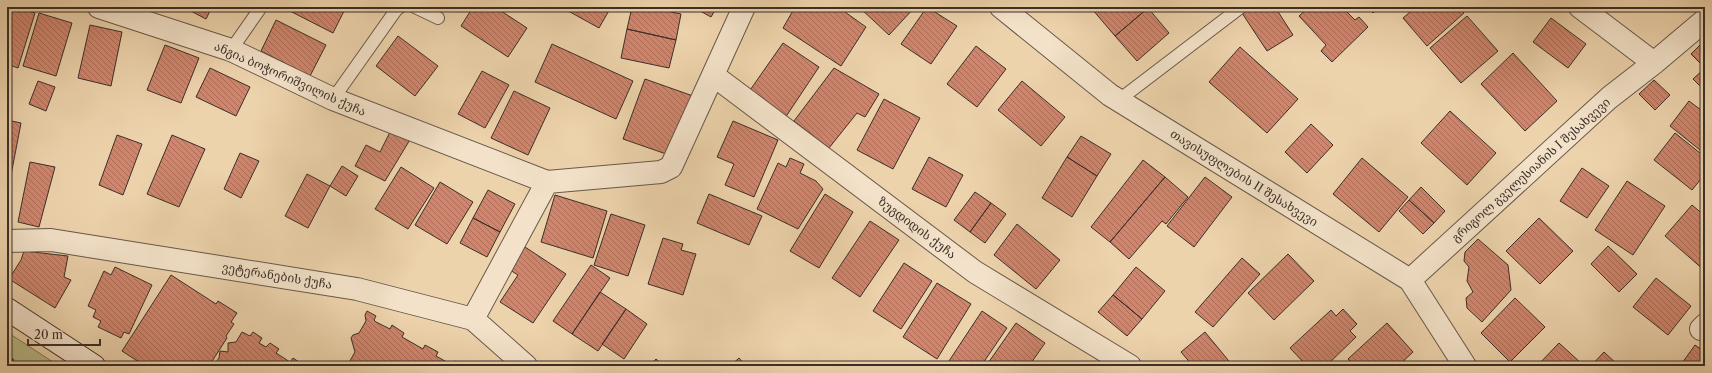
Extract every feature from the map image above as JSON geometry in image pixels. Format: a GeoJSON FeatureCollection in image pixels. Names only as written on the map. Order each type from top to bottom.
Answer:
{"type":"FeatureCollection","features":[{"type":"Feature","properties":{"kind":"street","name":"ანგია ბოჭორიშვილის ქუჩა"},"geometry":{"type":"LineString","coordinates":[[99,7],[231,50],[333,99],[547,182]]}},
{"type":"Feature","properties":{"kind":"street"},"geometry":{"type":"LineString","coordinates":[[473,319],[547,182],[661,172],[671,167],[744,7]]}},
{"type":"Feature","properties":{"kind":"street","name":"თავისუფლების II შესახვევი"},"geometry":{"type":"LineString","coordinates":[[1001,7],[1119,100],[1410,280],[1466,366]]}},
{"type":"Feature","properties":{"kind":"street"},"geometry":{"type":"LineString","coordinates":[[1580,7],[1654,63]]}},
{"type":"Feature","properties":{"kind":"street","name":"გრიგოლ გველესიანის I შესახვევი"},"geometry":{"type":"LineString","coordinates":[[1410,280],[1609,98],[1654,63],[1705,20]]}},
{"type":"Feature","properties":{"kind":"street","name":"ზუგდიდის ქუჩა"},"geometry":{"type":"LineString","coordinates":[[713,75],[975,272],[1130,366]]}},
{"type":"Feature","properties":{"kind":"street","name":"ვეტერანების ქუჩა"},"geometry":{"type":"LineString","coordinates":[[7,241],[51,240],[358,289],[473,319],[526,366]]}},
{"type":"Feature","properties":{"kind":"street"},"geometry":{"type":"LineString","coordinates":[[7,309],[94,366]]}},
{"type":"Feature","properties":{"kind":"lane"},"geometry":{"type":"LineString","coordinates":[[231,50],[261,7]]}},
{"type":"Feature","properties":{"kind":"lane"},"geometry":{"type":"LineString","coordinates":[[333,99],[396,10],[400,7]]}},
{"type":"Feature","properties":{"kind":"lane"},"geometry":{"type":"LineString","coordinates":[[415,7],[438,18]]}},
{"type":"Feature","properties":{"kind":"lane"},"geometry":{"type":"LineString","coordinates":[[1119,100],[1241,7]]}},
{"type":"Feature","properties":{"kind":"path"},"geometry":{"type":"LineString","coordinates":[[7,356],[22,366]]}},
{"type":"Feature","properties":{"kind":"green space"},"geometry":{"type":"Polygon","coordinates":[[[7,332],[59,366],[7,366],[7,332]]]}},
{"type":"Feature","properties":{"kind":"building"},"geometry":{"type":"Polygon","coordinates":[[[7,7],[15,7],[35,13],[18,68],[7,64],[7,7]]]}},
{"type":"Feature","properties":{"kind":"building"},"geometry":{"type":"Polygon","coordinates":[[[183,7],[212,7],[206,19],[183,7]]]}},
{"type":"Feature","properties":{"kind":"building"},"geometry":{"type":"Polygon","coordinates":[[[290,7],[346,7],[333,33],[288,10],[290,7]]]}},
{"type":"Feature","properties":{"kind":"building"},"geometry":{"type":"Polygon","coordinates":[[[473,7],[495,7],[527,28],[508,57],[461,26],[473,7]]]}},
{"type":"Feature","properties":{"kind":"building"},"geometry":{"type":"Polygon","coordinates":[[[561,7],[611,7],[599,28],[561,7]]]}},
{"type":"Feature","properties":{"kind":"building"},"geometry":{"type":"Polygon","coordinates":[[[632,7],[647,7],[681,14],[676,40],[627,29],[632,7]]]}},
{"type":"Feature","properties":{"kind":"building"},"geometry":{"type":"Polygon","coordinates":[[[693,7],[717,7],[711,17],[693,7]]]}},
{"type":"Feature","properties":{"kind":"building"},"geometry":{"type":"Polygon","coordinates":[[[795,7],[838,7],[866,27],[841,66],[783,28],[795,7]]]}},
{"type":"Feature","properties":{"kind":"building"},"geometry":{"type":"Polygon","coordinates":[[[859,7],[915,7],[889,35],[859,7]]]}},
{"type":"Feature","properties":{"kind":"building"},"geometry":{"type":"Polygon","coordinates":[[[927,7],[957,26],[931,64],[901,44],[927,7]]]}},
{"type":"Feature","properties":{"kind":"building"},"geometry":{"type":"Polygon","coordinates":[[[1095,7],[1148,8],[1115,36],[1092,9],[1095,7]]]}},
{"type":"Feature","properties":{"kind":"building"},"geometry":{"type":"Polygon","coordinates":[[[1252,7],[1275,7],[1293,35],[1267,51],[1242,13],[1252,7]]]}},
{"type":"Feature","properties":{"kind":"building"},"geometry":{"type":"Polygon","coordinates":[[[1309,7],[1342,7],[1355,20],[1359,17],[1368,27],[1332,62],[1321,51],[1326,45],[1299,16],[1309,7]]]}},
{"type":"Feature","properties":{"kind":"building"},"geometry":{"type":"Polygon","coordinates":[[[1368,7],[1379,7],[1373,13],[1368,7]]]}},
{"type":"Feature","properties":{"kind":"building"},"geometry":{"type":"Polygon","coordinates":[[[1416,7],[1459,7],[1464,13],[1427,46],[1403,18],[1416,7]]]}},
{"type":"Feature","properties":{"kind":"building"},"geometry":{"type":"Polygon","coordinates":[[[1148,8],[1169,33],[1137,61],[1115,36],[1148,8]]]}},
{"type":"Feature","properties":{"kind":"building"},"geometry":{"type":"Polygon","coordinates":[[[39,13],[72,23],[56,76],[23,66],[39,13]]]}},
{"type":"Feature","properties":{"kind":"building"},"geometry":{"type":"Polygon","coordinates":[[[1467,16],[1498,51],[1461,83],[1430,48],[1467,16]]]}},
{"type":"Feature","properties":{"kind":"building"},"geometry":{"type":"Polygon","coordinates":[[[1551,18],[1586,44],[1568,68],[1533,42],[1551,18]]]}},
{"type":"Feature","properties":{"kind":"building"},"geometry":{"type":"Polygon","coordinates":[[[276,20],[326,45],[310,76],[261,51],[276,20]]]}},
{"type":"Feature","properties":{"kind":"building"},"geometry":{"type":"Polygon","coordinates":[[[90,25],[122,32],[111,86],[78,78],[90,25]]]}},
{"type":"Feature","properties":{"kind":"building"},"geometry":{"type":"Polygon","coordinates":[[[627,29],[676,40],[669,68],[621,58],[627,29]]]}},
{"type":"Feature","properties":{"kind":"building"},"geometry":{"type":"Polygon","coordinates":[[[398,36],[438,66],[415,96],[376,66],[398,36]]]}},
{"type":"Feature","properties":{"kind":"building"},"geometry":{"type":"Polygon","coordinates":[[[1705,40],[1705,68],[1691,54],[1705,40]]]}},
{"type":"Feature","properties":{"kind":"building"},"geometry":{"type":"Polygon","coordinates":[[[783,43],[819,67],[785,118],[748,93],[783,43]]]}},
{"type":"Feature","properties":{"kind":"building"},"geometry":{"type":"Polygon","coordinates":[[[552,44],[633,81],[616,119],[535,82],[552,44]]]}},
{"type":"Feature","properties":{"kind":"building"},"geometry":{"type":"Polygon","coordinates":[[[165,45],[199,58],[181,103],[147,90],[165,45]]]}},
{"type":"Feature","properties":{"kind":"building"},"geometry":{"type":"Polygon","coordinates":[[[976,46],[1006,69],[977,107],[947,84],[976,46]]]}},
{"type":"Feature","properties":{"kind":"building"},"geometry":{"type":"Polygon","coordinates":[[[1240,47],[1298,99],[1267,133],[1209,82],[1240,47]]]}},
{"type":"Feature","properties":{"kind":"building"},"geometry":{"type":"Polygon","coordinates":[[[1513,53],[1557,101],[1525,131],[1481,84],[1513,53]]]}},
{"type":"Feature","properties":{"kind":"building"},"geometry":{"type":"Polygon","coordinates":[[[210,68],[250,87],[236,116],[196,97],[210,68]]]}},
{"type":"Feature","properties":{"kind":"building"},"geometry":{"type":"Polygon","coordinates":[[[834,68],[879,94],[865,117],[857,113],[829,148],[794,121],[834,68]]]}},
{"type":"Feature","properties":{"kind":"building"},"geometry":{"type":"Polygon","coordinates":[[[1705,68],[1705,91],[1693,79],[1705,68]]]}},
{"type":"Feature","properties":{"kind":"building"},"geometry":{"type":"Polygon","coordinates":[[[482,71],[509,85],[485,128],[458,114],[482,71]]]}},
{"type":"Feature","properties":{"kind":"building"},"geometry":{"type":"Polygon","coordinates":[[[645,79],[693,96],[669,155],[623,139],[645,79]]]}},
{"type":"Feature","properties":{"kind":"building"},"geometry":{"type":"Polygon","coordinates":[[[1654,80],[1670,95],[1655,110],[1639,94],[1654,80]]]}},
{"type":"Feature","properties":{"kind":"building"},"geometry":{"type":"Polygon","coordinates":[[[38,81],[55,87],[46,111],[29,104],[38,81]]]}},
{"type":"Feature","properties":{"kind":"building"},"geometry":{"type":"Polygon","coordinates":[[[1022,81],[1065,117],[1041,146],[998,110],[1022,81]]]}},
{"type":"Feature","properties":{"kind":"building"},"geometry":{"type":"Polygon","coordinates":[[[514,91],[550,108],[528,155],[491,138],[514,91]]]}},
{"type":"Feature","properties":{"kind":"building"},"geometry":{"type":"Polygon","coordinates":[[[884,99],[920,118],[893,169],[857,150],[884,99]]]}},
{"type":"Feature","properties":{"kind":"building"},"geometry":{"type":"Polygon","coordinates":[[[1689,101],[1705,113],[1705,154],[1670,126],[1689,101]]]}},
{"type":"Feature","properties":{"kind":"building"},"geometry":{"type":"Polygon","coordinates":[[[1450,111],[1496,153],[1467,185],[1421,143],[1450,111]]]}},
{"type":"Feature","properties":{"kind":"building"},"geometry":{"type":"Polygon","coordinates":[[[7,120],[21,123],[7,196],[7,120]]]}},
{"type":"Feature","properties":{"kind":"building"},"geometry":{"type":"Polygon","coordinates":[[[733,121],[778,140],[754,197],[725,185],[734,164],[717,157],[733,121]]]}},
{"type":"Feature","properties":{"kind":"building"},"geometry":{"type":"Polygon","coordinates":[[[1311,124],[1333,145],[1307,173],[1285,152],[1311,124]]]}},
{"type":"Feature","properties":{"kind":"building"},"geometry":{"type":"Polygon","coordinates":[[[391,130],[411,138],[385,181],[355,166],[366,145],[380,152],[391,130]]]}},
{"type":"Feature","properties":{"kind":"building"},"geometry":{"type":"Polygon","coordinates":[[[1675,133],[1705,157],[1705,174],[1692,190],[1654,160],[1675,133]]]}},
{"type":"Feature","properties":{"kind":"building"},"geometry":{"type":"Polygon","coordinates":[[[117,135],[142,144],[123,195],[99,185],[117,135]]]}},
{"type":"Feature","properties":{"kind":"building"},"geometry":{"type":"Polygon","coordinates":[[[172,135],[205,149],[179,207],[147,194],[172,135]]]}},
{"type":"Feature","properties":{"kind":"building"},"geometry":{"type":"Polygon","coordinates":[[[1081,136],[1111,154],[1097,176],[1067,157],[1081,136]]]}},
{"type":"Feature","properties":{"kind":"building"},"geometry":{"type":"Polygon","coordinates":[[[240,153],[259,161],[241,198],[224,189],[240,153]]]}},
{"type":"Feature","properties":{"kind":"building"},"geometry":{"type":"Polygon","coordinates":[[[929,157],[963,175],[946,207],[912,189],[929,157]]]}},
{"type":"Feature","properties":{"kind":"building"},"geometry":{"type":"Polygon","coordinates":[[[1067,157],[1097,176],[1072,217],[1042,198],[1067,157]]]}},
{"type":"Feature","properties":{"kind":"building"},"geometry":{"type":"Polygon","coordinates":[[[790,158],[804,164],[800,173],[816,181],[823,189],[798,229],[757,209],[778,163],[786,167],[790,158]]]}},
{"type":"Feature","properties":{"kind":"building"},"geometry":{"type":"Polygon","coordinates":[[[1362,158],[1408,197],[1379,232],[1333,194],[1362,158]]]}},
{"type":"Feature","properties":{"kind":"building"},"geometry":{"type":"Polygon","coordinates":[[[1143,160],[1165,177],[1110,242],[1091,227],[1143,160]]]}},
{"type":"Feature","properties":{"kind":"building"},"geometry":{"type":"Polygon","coordinates":[[[30,162],[55,167],[39,227],[18,222],[30,162]]]}},
{"type":"Feature","properties":{"kind":"building"},"geometry":{"type":"Polygon","coordinates":[[[342,166],[358,176],[346,196],[330,186],[342,166]]]}},
{"type":"Feature","properties":{"kind":"building"},"geometry":{"type":"Polygon","coordinates":[[[401,167],[434,188],[408,229],[375,209],[401,167]]]}},
{"type":"Feature","properties":{"kind":"building"},"geometry":{"type":"Polygon","coordinates":[[[1582,168],[1609,186],[1587,218],[1560,201],[1582,168]]]}},
{"type":"Feature","properties":{"kind":"building"},"geometry":{"type":"Polygon","coordinates":[[[307,174],[330,186],[308,228],[285,216],[307,174]]]}},
{"type":"Feature","properties":{"kind":"building"},"geometry":{"type":"Polygon","coordinates":[[[1165,177],[1188,197],[1166,224],[1162,221],[1129,259],[1110,242],[1165,177]]]}},
{"type":"Feature","properties":{"kind":"building"},"geometry":{"type":"Polygon","coordinates":[[[1205,177],[1232,197],[1194,247],[1167,226],[1205,177]]]}},
{"type":"Feature","properties":{"kind":"building"},"geometry":{"type":"Polygon","coordinates":[[[1627,181],[1665,206],[1633,255],[1595,230],[1627,181]]]}},
{"type":"Feature","properties":{"kind":"building"},"geometry":{"type":"Polygon","coordinates":[[[440,182],[473,202],[447,244],[415,225],[440,182]]]}},
{"type":"Feature","properties":{"kind":"building"},"geometry":{"type":"Polygon","coordinates":[[[1421,187],[1445,211],[1434,223],[1409,200],[1421,187]]]}},
{"type":"Feature","properties":{"kind":"building"},"geometry":{"type":"Polygon","coordinates":[[[488,190],[515,204],[500,232],[473,218],[488,190]]]}},
{"type":"Feature","properties":{"kind":"building"},"geometry":{"type":"Polygon","coordinates":[[[975,192],[991,203],[970,232],[954,220],[975,192]]]}},
{"type":"Feature","properties":{"kind":"building"},"geometry":{"type":"Polygon","coordinates":[[[709,194],[762,216],[749,245],[697,223],[709,194]]]}},
{"type":"Feature","properties":{"kind":"building"},"geometry":{"type":"Polygon","coordinates":[[[825,194],[853,212],[819,268],[790,251],[825,194]]]}},
{"type":"Feature","properties":{"kind":"building"},"geometry":{"type":"Polygon","coordinates":[[[555,195],[607,211],[593,258],[541,242],[555,195]]]}},
{"type":"Feature","properties":{"kind":"building"},"geometry":{"type":"Polygon","coordinates":[[[1409,200],[1434,223],[1423,234],[1399,211],[1409,200]]]}},
{"type":"Feature","properties":{"kind":"building"},"geometry":{"type":"Polygon","coordinates":[[[991,203],[1006,214],[985,243],[970,232],[991,203]]]}},
{"type":"Feature","properties":{"kind":"building"},"geometry":{"type":"Polygon","coordinates":[[[1692,205],[1705,216],[1705,271],[1665,236],[1692,205]]]}},
{"type":"Feature","properties":{"kind":"building"},"geometry":{"type":"Polygon","coordinates":[[[611,214],[645,225],[628,276],[594,265],[611,214]]]}},
{"type":"Feature","properties":{"kind":"building"},"geometry":{"type":"Polygon","coordinates":[[[473,218],[500,232],[487,257],[460,243],[473,218]]]}},
{"type":"Feature","properties":{"kind":"building"},"geometry":{"type":"Polygon","coordinates":[[[1539,218],[1573,251],[1540,284],[1506,251],[1539,218]]]}},
{"type":"Feature","properties":{"kind":"building"},"geometry":{"type":"Polygon","coordinates":[[[870,221],[899,240],[860,297],[832,278],[870,221]]]}},
{"type":"Feature","properties":{"kind":"building"},"geometry":{"type":"Polygon","coordinates":[[[1017,224],[1060,260],[1036,289],[994,255],[1017,224]]]}},
{"type":"Feature","properties":{"kind":"building"},"geometry":{"type":"Polygon","coordinates":[[[663,238],[683,244],[681,250],[696,254],[683,295],[648,284],[663,238]]]}},
{"type":"Feature","properties":{"kind":"building"},"geometry":{"type":"Polygon","coordinates":[[[1478,239],[1508,265],[1511,290],[1482,322],[1467,308],[1466,298],[1473,292],[1467,281],[1469,267],[1464,261],[1465,252],[1478,239]]]}},
{"type":"Feature","properties":{"kind":"building"},"geometry":{"type":"Polygon","coordinates":[[[1608,246],[1637,274],[1619,292],[1591,264],[1608,246]]]}},
{"type":"Feature","properties":{"kind":"building"},"geometry":{"type":"Polygon","coordinates":[[[525,247],[566,274],[533,323],[500,302],[518,275],[510,270],[525,247]]]}},
{"type":"Feature","properties":{"kind":"building"},"geometry":{"type":"Polygon","coordinates":[[[24,251],[68,256],[64,277],[71,280],[55,308],[9,279],[21,260],[24,251]]]}},
{"type":"Feature","properties":{"kind":"building"},"geometry":{"type":"Polygon","coordinates":[[[1288,254],[1314,281],[1274,320],[1248,293],[1288,254]]]}},
{"type":"Feature","properties":{"kind":"building"},"geometry":{"type":"Polygon","coordinates":[[[1242,258],[1260,274],[1213,327],[1195,312],[1242,258]]]}},
{"type":"Feature","properties":{"kind":"building"},"geometry":{"type":"Polygon","coordinates":[[[904,263],[932,281],[901,329],[873,311],[904,263]]]}},
{"type":"Feature","properties":{"kind":"building"},"geometry":{"type":"Polygon","coordinates":[[[591,265],[610,278],[572,334],[553,321],[591,265]]]}},
{"type":"Feature","properties":{"kind":"building"},"geometry":{"type":"Polygon","coordinates":[[[115,267],[152,285],[129,334],[124,332],[121,338],[98,327],[101,321],[93,317],[96,310],[88,306],[104,271],[111,275],[115,267]]]}},
{"type":"Feature","properties":{"kind":"building"},"geometry":{"type":"Polygon","coordinates":[[[1136,267],[1165,291],[1142,319],[1113,295],[1136,267]]]}},
{"type":"Feature","properties":{"kind":"building"},"geometry":{"type":"Polygon","coordinates":[[[171,275],[216,304],[218,301],[237,313],[231,322],[234,324],[226,336],[227,338],[209,366],[145,366],[122,351],[171,275]]]}},
{"type":"Feature","properties":{"kind":"building"},"geometry":{"type":"Polygon","coordinates":[[[1656,278],[1691,306],[1668,335],[1633,307],[1656,278]]]}},
{"type":"Feature","properties":{"kind":"building"},"geometry":{"type":"Polygon","coordinates":[[[937,283],[971,304],[937,359],[903,337],[937,283]]]}},
{"type":"Feature","properties":{"kind":"building"},"geometry":{"type":"Polygon","coordinates":[[[600,292],[626,309],[598,351],[572,334],[600,292]]]}},
{"type":"Feature","properties":{"kind":"building"},"geometry":{"type":"Polygon","coordinates":[[[1113,295],[1142,319],[1127,336],[1098,312],[1113,295]]]}},
{"type":"Feature","properties":{"kind":"building"},"geometry":{"type":"Polygon","coordinates":[[[1515,298],[1545,327],[1510,362],[1481,333],[1515,298]]]}},
{"type":"Feature","properties":{"kind":"building"},"geometry":{"type":"Polygon","coordinates":[[[626,309],[647,324],[624,359],[602,344],[626,309]]]}},
{"type":"Feature","properties":{"kind":"building"},"geometry":{"type":"Polygon","coordinates":[[[1343,309],[1357,324],[1350,331],[1356,337],[1326,366],[1307,366],[1290,348],[1331,310],[1336,316],[1343,309]]]}},
{"type":"Feature","properties":{"kind":"building"},"geometry":{"type":"Polygon","coordinates":[[[367,311],[376,316],[374,320],[376,322],[390,329],[392,325],[404,333],[402,337],[423,349],[425,345],[438,352],[436,356],[452,365],[455,361],[459,363],[458,366],[347,366],[355,352],[351,338],[353,335],[359,333],[366,321],[365,315],[367,311]]]}},
{"type":"Feature","properties":{"kind":"building"},"geometry":{"type":"Polygon","coordinates":[[[982,311],[1007,328],[981,366],[950,366],[947,364],[982,311]]]}},
{"type":"Feature","properties":{"kind":"building"},"geometry":{"type":"Polygon","coordinates":[[[1016,323],[1045,343],[1029,366],[986,366],[1016,323]]]}},
{"type":"Feature","properties":{"kind":"building"},"geometry":{"type":"Polygon","coordinates":[[[1387,323],[1413,352],[1398,366],[1355,366],[1348,359],[1387,323]]]}},
{"type":"Feature","properties":{"kind":"building"},"geometry":{"type":"Polygon","coordinates":[[[242,332],[250,336],[253,332],[262,338],[259,343],[266,347],[270,343],[279,349],[276,353],[290,362],[293,358],[305,366],[213,366],[219,358],[220,351],[228,352],[228,343],[236,342],[242,332]]]}},
{"type":"Feature","properties":{"kind":"building"},"geometry":{"type":"Polygon","coordinates":[[[1205,332],[1233,366],[1193,366],[1181,352],[1205,332]]]}},
{"type":"Feature","properties":{"kind":"building"},"geometry":{"type":"Polygon","coordinates":[[[1559,343],[1582,364],[1579,366],[1537,366],[1559,343]]]}},
{"type":"Feature","properties":{"kind":"building"},"geometry":{"type":"Polygon","coordinates":[[[1695,345],[1705,352],[1705,366],[1680,366],[1695,345]]]}},
{"type":"Feature","properties":{"kind":"building"},"geometry":{"type":"Polygon","coordinates":[[[1604,352],[1619,366],[1591,366],[1604,352]]]}},
{"type":"Feature","properties":{"kind":"building"},"geometry":{"type":"Polygon","coordinates":[[[739,358],[746,366],[730,366],[739,358]]]}},
{"type":"Feature","properties":{"kind":"building"},"geometry":{"type":"Polygon","coordinates":[[[656,359],[664,366],[649,366],[656,359]]]}}]}
